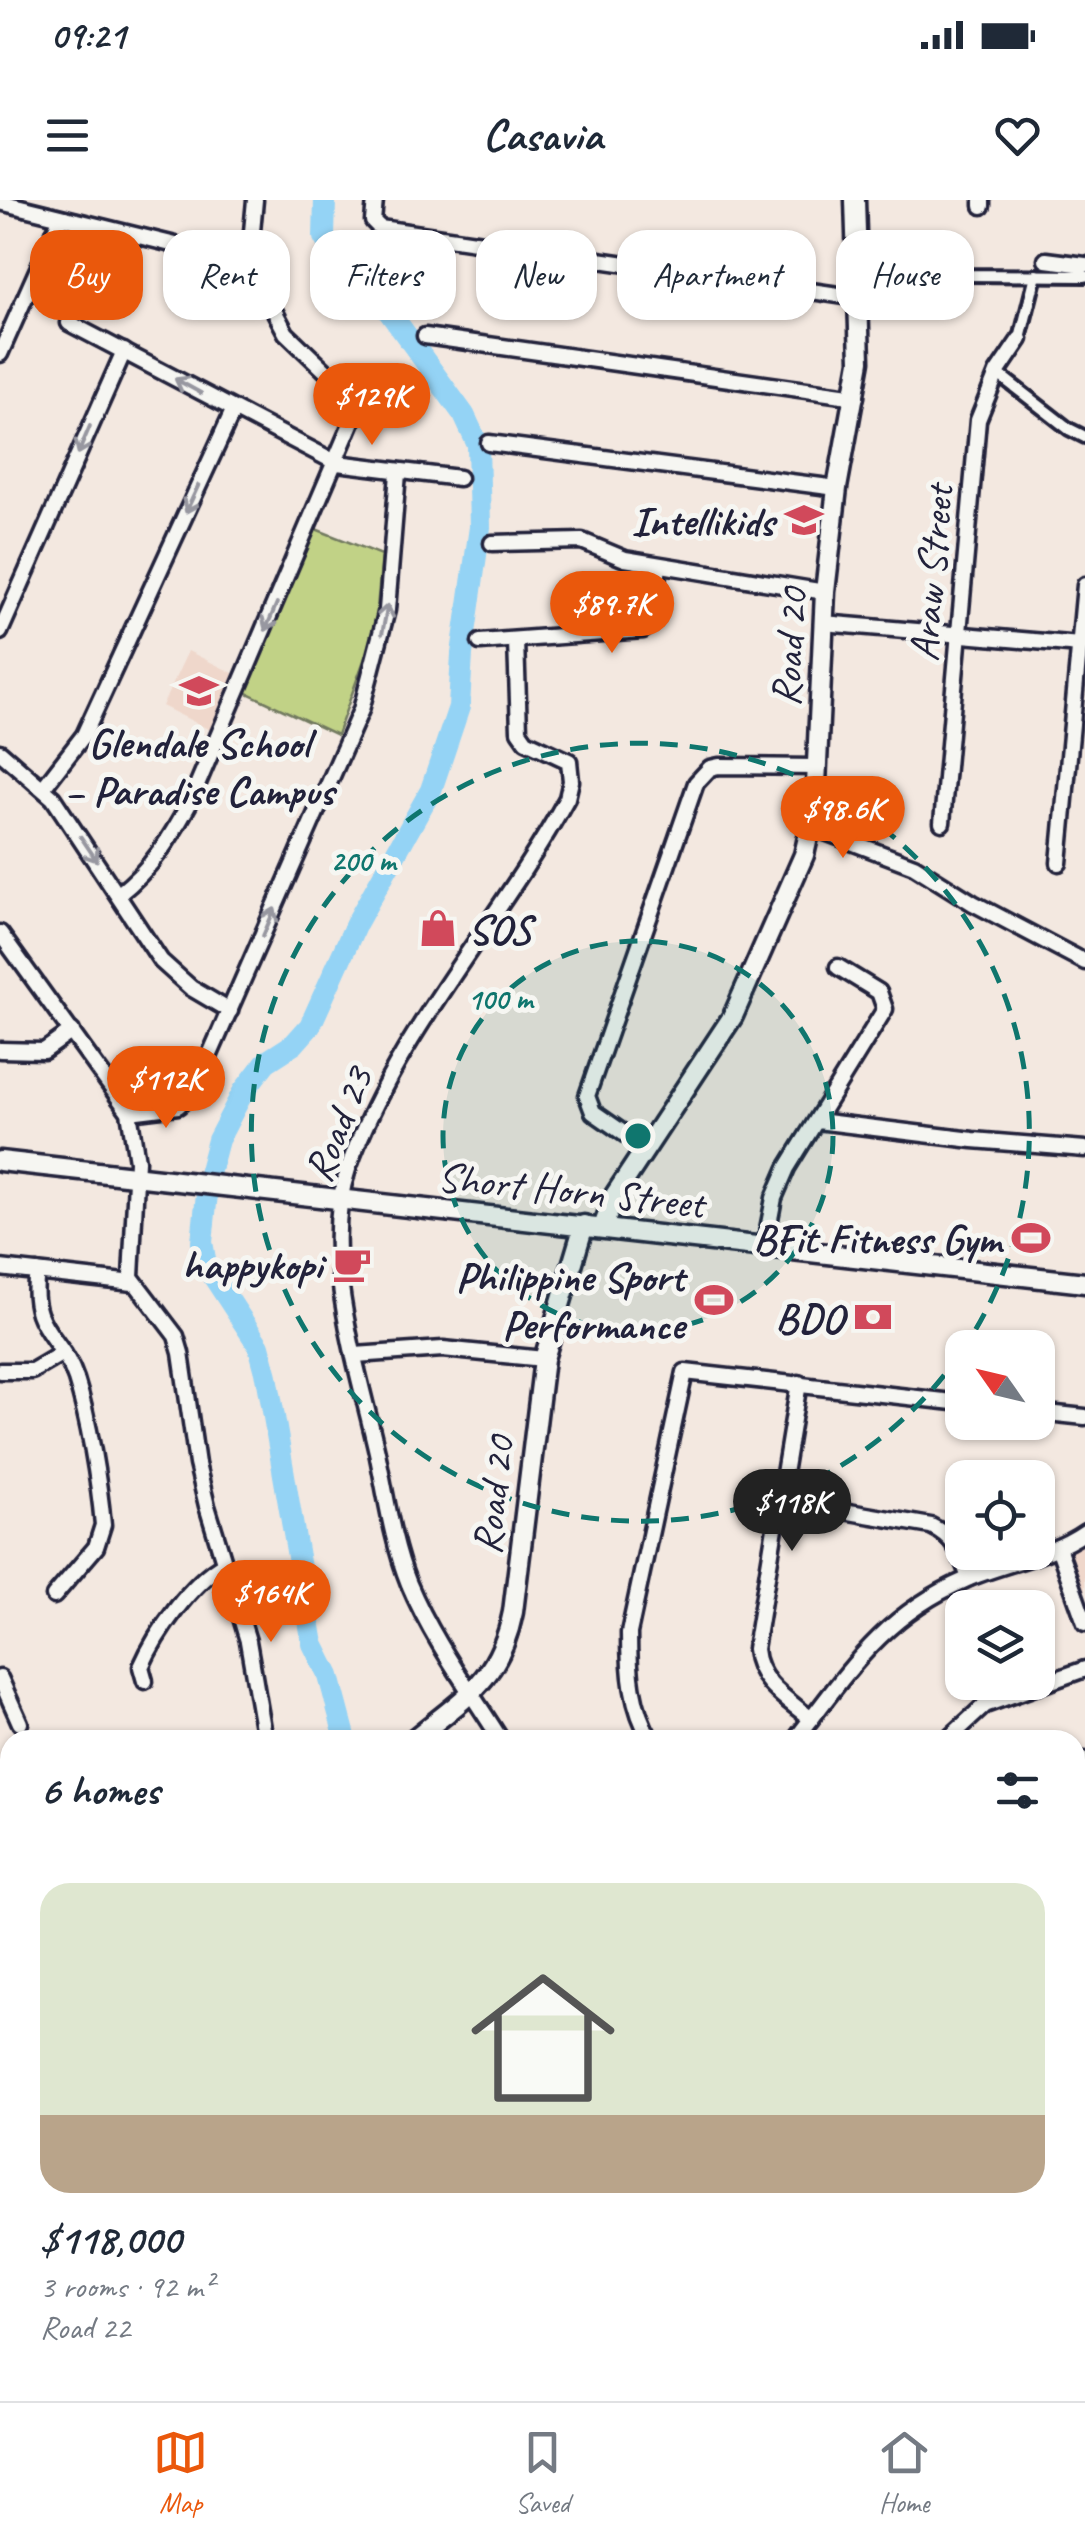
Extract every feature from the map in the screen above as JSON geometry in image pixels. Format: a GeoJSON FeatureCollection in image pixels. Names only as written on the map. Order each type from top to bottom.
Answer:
{"type":"FeatureCollection","features":[{"type":"Feature","properties":{"kind":"street"},"geometry":{"type":"LineString","coordinates":[[252,230],[255,200]]}},
{"type":"Feature","properties":{"kind":"street"},"geometry":{"type":"LineString","coordinates":[[375,200],[375,225],[390,230],[836,295]]}},
{"type":"Feature","properties":{"kind":"street","name":"Road 20"},"geometry":{"type":"LineString","coordinates":[[856,200],[857,230]]}},
{"type":"Feature","properties":{"kind":"street"},"geometry":{"type":"LineString","coordinates":[[0,202],[163,244]]}},
{"type":"Feature","properties":{"kind":"street"},"geometry":{"type":"LineString","coordinates":[[0,354],[60,219]]}},
{"type":"Feature","properties":{"kind":"street"},"geometry":{"type":"LineString","coordinates":[[1046,260],[1085,265]]}},
{"type":"Feature","properties":{"kind":"street"},"geometry":{"type":"LineString","coordinates":[[974,275],[1085,276]]}},
{"type":"Feature","properties":{"kind":"street"},"geometry":{"type":"LineString","coordinates":[[1020,339],[1036,275]]}},
{"type":"Feature","properties":{"kind":"street"},"geometry":{"type":"LineString","coordinates":[[119,894],[152,865],[190,802],[351,432],[352,408],[336,382],[286,332],[279,320]]}},
{"type":"Feature","properties":{"kind":"street","name":"Road 20"},"geometry":{"type":"LineString","coordinates":[[425,1730],[471,1692],[499,1660],[510,1628],[544,1358],[593,1226],[733,1016],[784,905],[812,826],[825,592],[837,488],[856,397],[860,320]]}},
{"type":"Feature","properties":{"kind":"street"},"geometry":{"type":"LineString","coordinates":[[69,323],[337,464],[460,478]]}},
{"type":"Feature","properties":{"kind":"street"},"geometry":{"type":"LineString","coordinates":[[425,336],[856,397]]}},
{"type":"Feature","properties":{"kind":"street","name":"Araw Street"},"geometry":{"type":"LineString","coordinates":[[942,823],[978,420],[997,373],[1020,339]]}},
{"type":"Feature","properties":{"kind":"street"},"geometry":{"type":"LineString","coordinates":[[0,632],[124,351]]}},
{"type":"Feature","properties":{"kind":"street"},"geometry":{"type":"LineString","coordinates":[[997,373],[1085,437]]}},
{"type":"Feature","properties":{"kind":"street"},"geometry":{"type":"LineString","coordinates":[[43,788],[84,736],[233,411]]}},
{"type":"Feature","properties":{"kind":"street"},"geometry":{"type":"LineString","coordinates":[[489,443],[837,488]]}},
{"type":"Feature","properties":{"kind":"street"},"geometry":{"type":"LineString","coordinates":[[129,1112],[178,1106],[192,1095],[361,710],[387,610],[398,472]]}},
{"type":"Feature","properties":{"kind":"street"},"geometry":{"type":"LineString","coordinates":[[492,543],[582,542],[625,559],[659,566],[825,592]]}},
{"type":"Feature","properties":{"kind":"street"},"geometry":{"type":"LineString","coordinates":[[480,642],[643,630],[652,616],[659,566]]}},
{"type":"Feature","properties":{"kind":"street"},"geometry":{"type":"LineString","coordinates":[[1059,863],[1085,585]]}},
{"type":"Feature","properties":{"kind":"street"},"geometry":{"type":"LineString","coordinates":[[823,623],[1082,645]]}},
{"type":"Feature","properties":{"kind":"street","name":"Road 23"},"geometry":{"type":"LineString","coordinates":[[495,1730],[427,1621],[400,1555],[348,1331],[340,1263],[340,1198],[358,1146],[390,1080],[567,798],[571,781],[569,761],[526,741],[519,731],[516,641]]}},
{"type":"Feature","properties":{"kind":"street"},"geometry":{"type":"LineString","coordinates":[[0,752],[43,788],[119,894],[161,961],[191,988],[230,1012]]}},
{"type":"Feature","properties":{"kind":"street"},"geometry":{"type":"LineString","coordinates":[[645,1148],[593,1112],[587,1096],[696,784],[710,768],[719,766],[816,767]]}},
{"type":"Feature","properties":{"kind":"street"},"geometry":{"type":"LineString","coordinates":[[1068,771],[1085,772]]}},
{"type":"Feature","properties":{"kind":"street"},"geometry":{"type":"LineString","coordinates":[[812,826],[914,866],[973,903],[1085,962]]}},
{"type":"Feature","properties":{"kind":"street"},"geometry":{"type":"LineString","coordinates":[[0,934],[129,1112],[136,1144],[130,1270],[133,1283],[176,1336],[197,1464],[248,1641],[263,1730]]}},
{"type":"Feature","properties":{"kind":"street"},"geometry":{"type":"LineString","coordinates":[[766,1246],[779,1185],[885,1009],[878,992],[838,967]]}},
{"type":"Feature","properties":{"kind":"street"},"geometry":{"type":"LineString","coordinates":[[0,1050],[44,1051],[72,1031]]}},
{"type":"Feature","properties":{"kind":"street"},"geometry":{"type":"LineString","coordinates":[[817,1120],[1085,1149]]}},
{"type":"Feature","properties":{"kind":"street","name":"Short Horn Street"},"geometry":{"type":"LineString","coordinates":[[0,1161],[1085,1282]]}},
{"type":"Feature","properties":{"kind":"street"},"geometry":{"type":"LineString","coordinates":[[0,1268],[133,1283]]}},
{"type":"Feature","properties":{"kind":"street"},"geometry":{"type":"LineString","coordinates":[[37,1272],[36,1308],[75,1376],[103,1525],[96,1547],[54,1596]]}},
{"type":"Feature","properties":{"kind":"street"},"geometry":{"type":"LineString","coordinates":[[356,1355],[443,1349],[544,1358]]}},
{"type":"Feature","properties":{"kind":"street"},"geometry":{"type":"LineString","coordinates":[[0,1371],[32,1370],[62,1354]]}},
{"type":"Feature","properties":{"kind":"street"},"geometry":{"type":"LineString","coordinates":[[646,1730],[637,1711],[629,1674],[628,1633],[685,1372],[945,1401]]}},
{"type":"Feature","properties":{"kind":"street"},"geometry":{"type":"LineString","coordinates":[[799,1383],[756,1635],[756,1662],[768,1683],[811,1719]]}},
{"type":"Feature","properties":{"kind":"street"},"geometry":{"type":"LineString","coordinates":[[1055,1414],[1085,1417]]}},
{"type":"Feature","properties":{"kind":"street"},"geometry":{"type":"LineString","coordinates":[[779,1500],[931,1526],[946,1533],[956,1544],[969,1578]]}},
{"type":"Feature","properties":{"kind":"street"},"geometry":{"type":"LineString","coordinates":[[802,1730],[888,1627],[931,1596],[969,1578],[1058,1547],[1085,1532]]}},
{"type":"Feature","properties":{"kind":"street"},"geometry":{"type":"LineString","coordinates":[[1058,1547],[1085,1623]]}},
{"type":"Feature","properties":{"kind":"street"},"geometry":{"type":"LineString","coordinates":[[141,1672],[198,1582],[224,1564]]}},
{"type":"Feature","properties":{"kind":"street"},"geometry":{"type":"LineString","coordinates":[[958,1730],[985,1705],[1085,1669]]}},
{"type":"Feature","properties":{"kind":"street"},"geometry":{"type":"LineString","coordinates":[[0,1678],[20,1722]]}},
{"type":"Feature","properties":{"kind":"shaded area","name":"Glendale School – Paradise Campus"},"geometry":{"type":"Polygon","coordinates":[[[188,651],[237,675],[212,731],[162,706],[188,651]]]}},
{"type":"Feature","properties":{"kind":"shaded area"},"geometry":{"type":"Polygon","coordinates":[[[1085,1544],[1085,1599],[1067,1554],[1085,1544]]]}},
{"type":"Feature","properties":{"kind":"green space"},"geometry":{"type":"Polygon","coordinates":[[[313,528],[382,555],[375,630],[337,735],[243,691],[313,528]]]}},
{"type":"Feature","properties":{"kind":"waterway"},"geometry":{"type":"LineString","coordinates":[[325,200],[324,237],[331,249],[347,272],[377,295],[464,415],[478,445],[480,527],[462,654],[459,707],[431,790],[356,924],[310,1026],[294,1044],[266,1062],[243,1092],[218,1140],[209,1174],[202,1242],[206,1265],[259,1346],[313,1644],[329,1676],[343,1730]]}},
{"type":"Feature","properties":{"kind":"place","name":"Intellikids"},"geometry":{"type":"Point","coordinates":[804,520]}},
{"type":"Feature","properties":{"kind":"place","name":"Glendale School – Paradise Campus"},"geometry":{"type":"Point","coordinates":[199,691]}},
{"type":"Feature","properties":{"kind":"place","name":"SOS"},"geometry":{"type":"Point","coordinates":[438,928]}},
{"type":"Feature","properties":{"kind":"place","name":"BFit Fitness Gym"},"geometry":{"type":"Point","coordinates":[1031,1238]}},
{"type":"Feature","properties":{"kind":"place","name":"happykopi"},"geometry":{"type":"Point","coordinates":[352,1264]}},
{"type":"Feature","properties":{"kind":"place","name":"Philippine Sport Performance"},"geometry":{"type":"Point","coordinates":[714,1300]}},
{"type":"Feature","properties":{"kind":"place","name":"BDO"},"geometry":{"type":"Point","coordinates":[873,1317]}}]}
